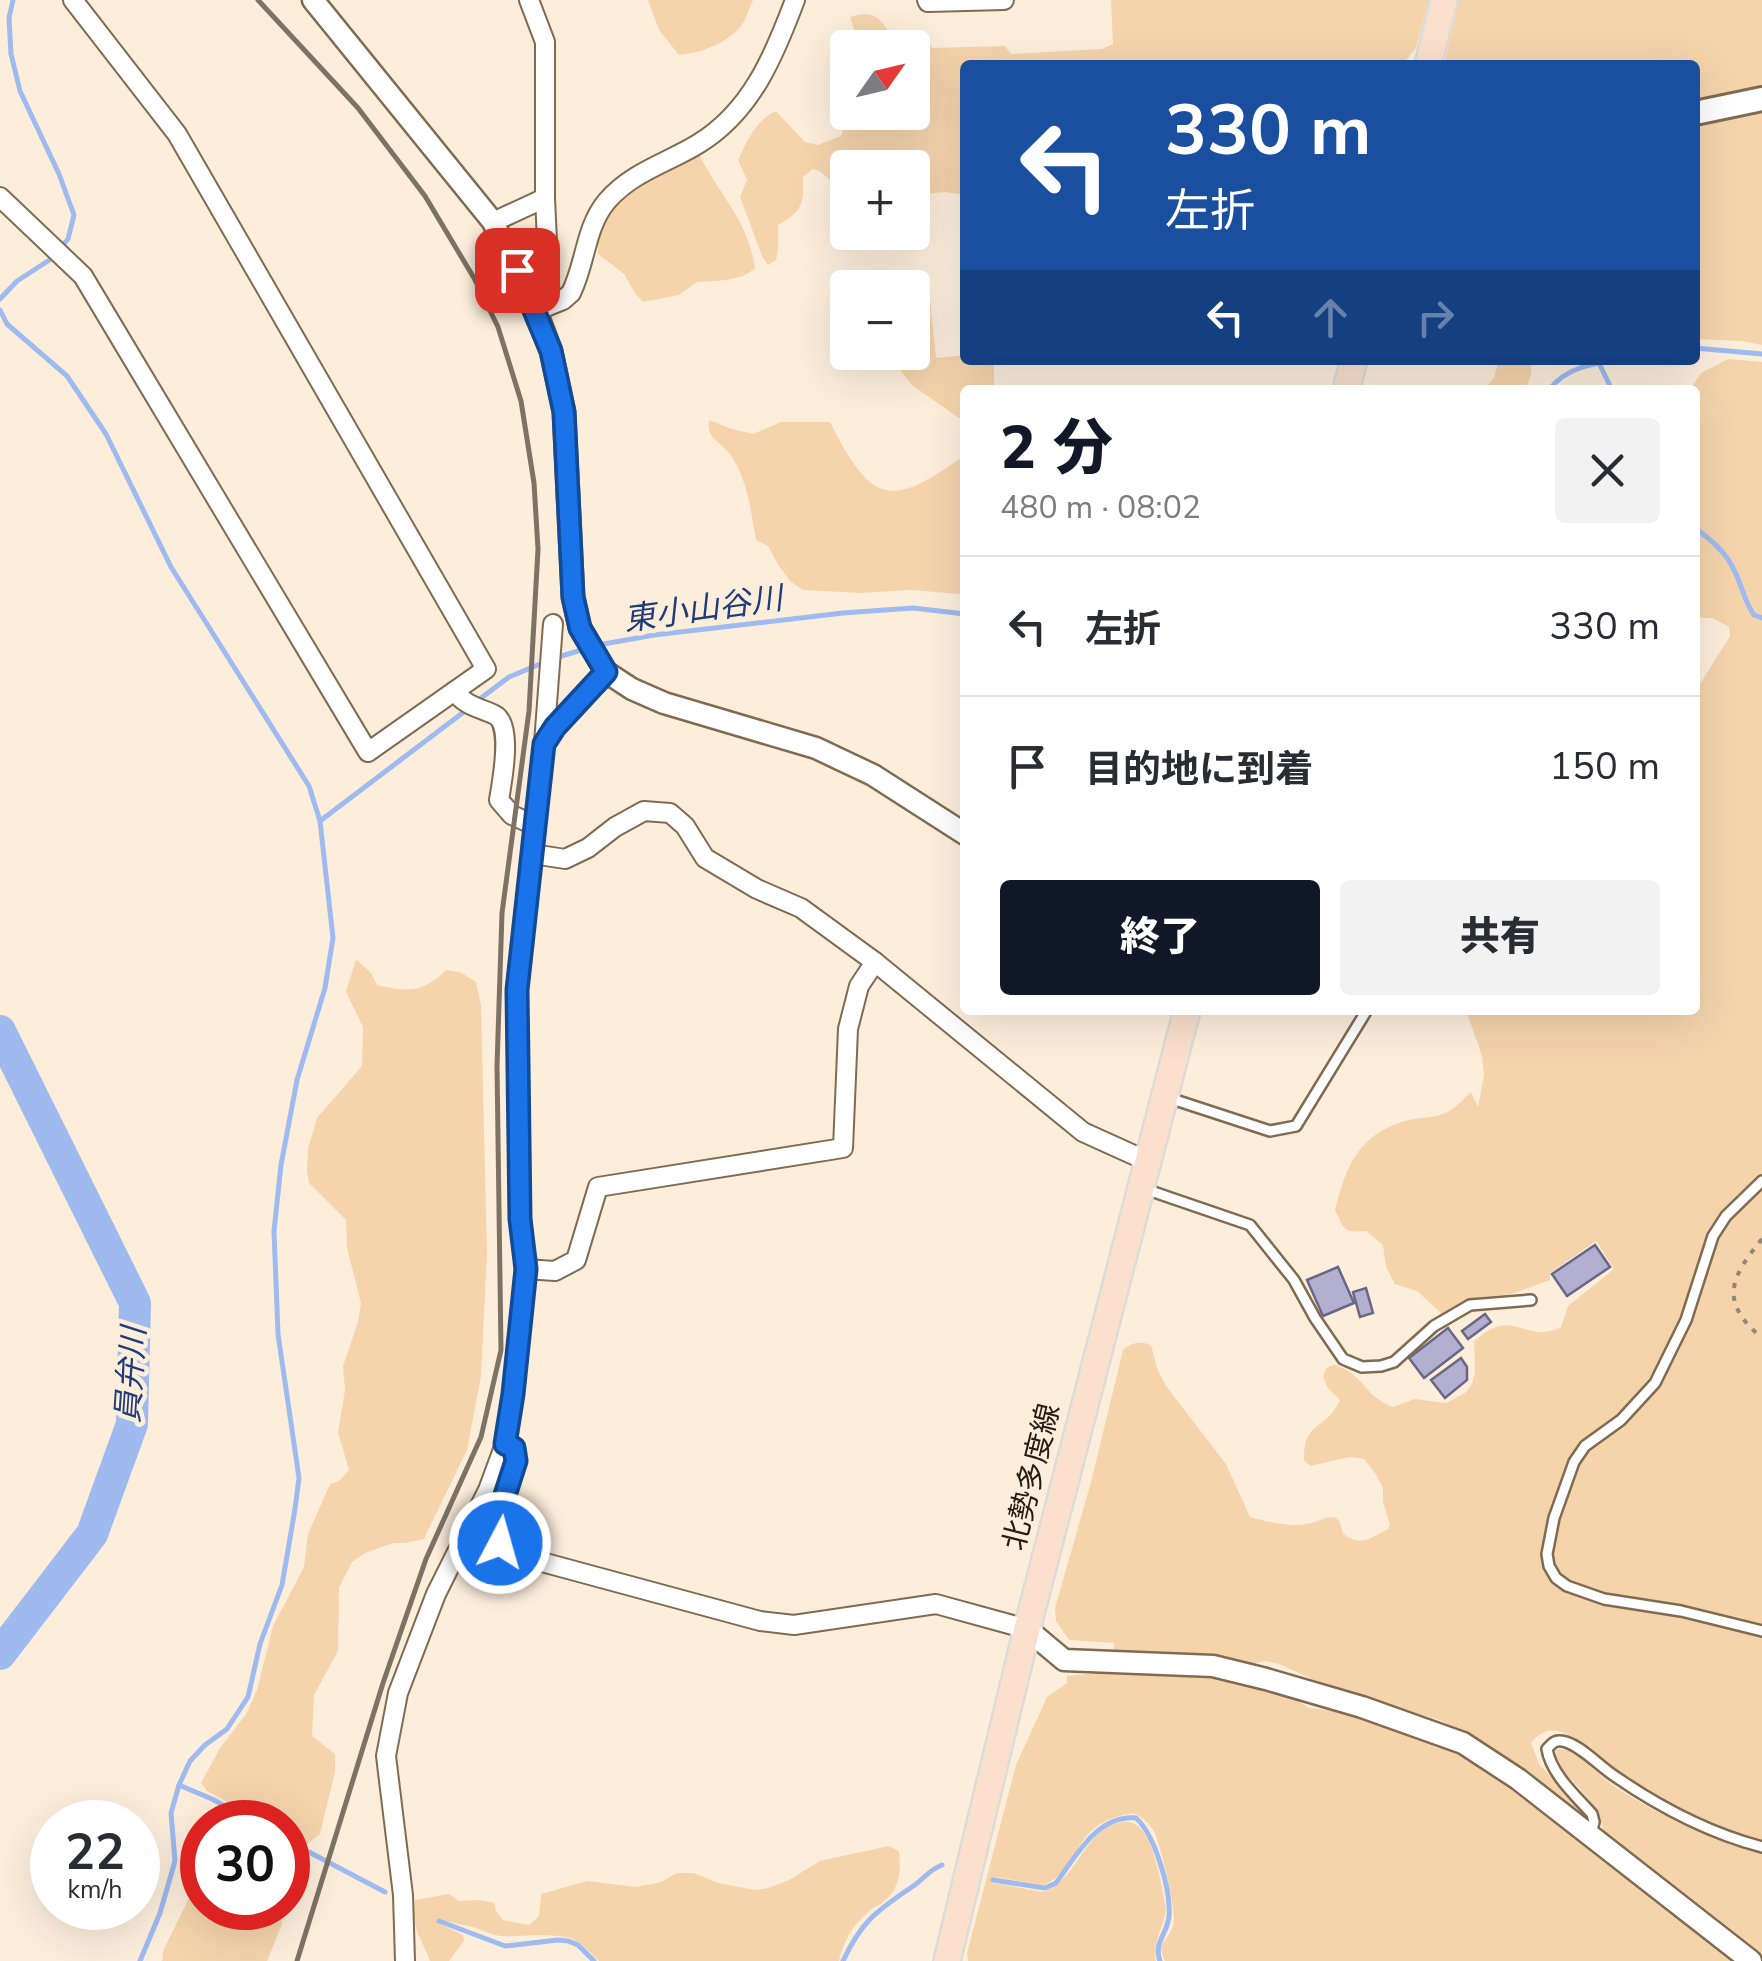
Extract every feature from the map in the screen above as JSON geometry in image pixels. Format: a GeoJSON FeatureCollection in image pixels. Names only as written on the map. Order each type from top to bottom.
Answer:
{"type":"FeatureCollection","features":[{"type":"Feature","properties":{"kind":"main road"},"geometry":{"type":"LineString","coordinates":[[1429,60],[1444,0]]}},
{"type":"Feature","properties":{"kind":"main road"},"geometry":{"type":"LineString","coordinates":[[1700,112],[1762,100]]}},
{"type":"Feature","properties":{"kind":"main road","name":"北勢多度線"},"geometry":{"type":"LineString","coordinates":[[947,1961],[1026,1629],[1187,1015]]}},
{"type":"Feature","properties":{"kind":"street"},"geometry":{"type":"LineString","coordinates":[[0,197],[83,276],[368,752],[457,694],[486,669],[177,134],[73,0]]}},
{"type":"Feature","properties":{"kind":"street"},"geometry":{"type":"LineString","coordinates":[[313,0],[493,222],[543,308]]}},
{"type":"Feature","properties":{"kind":"street"},"geometry":{"type":"LineString","coordinates":[[529,0],[546,54],[543,308],[564,412],[573,597],[580,628],[601,665],[632,689],[664,703],[816,748],[872,775],[960,831]]}},
{"type":"Feature","properties":{"kind":"street"},"geometry":{"type":"LineString","coordinates":[[543,308],[572,293],[592,225],[610,197],[640,174],[712,135],[745,102],[780,41],[795,0]]}},
{"type":"Feature","properties":{"kind":"street"},"geometry":{"type":"LineString","coordinates":[[927,0],[1004,0]]}},
{"type":"Feature","properties":{"kind":"street"},"geometry":{"type":"LineString","coordinates":[[493,222],[545,198]]}},
{"type":"Feature","properties":{"kind":"street"},"geometry":{"type":"LineString","coordinates":[[404,1961],[403,1894],[386,1756],[398,1692],[436,1594],[488,1490],[505,1444],[513,1394],[526,1269],[520,1219],[517,990],[544,744],[552,624]]}},
{"type":"Feature","properties":{"kind":"street"},"geometry":{"type":"LineString","coordinates":[[544,744],[601,665]]}},
{"type":"Feature","properties":{"kind":"street"},"geometry":{"type":"LineString","coordinates":[[457,694],[480,710],[499,716],[504,724],[499,800],[512,815],[536,826]]}},
{"type":"Feature","properties":{"kind":"street"},"geometry":{"type":"LineString","coordinates":[[533,854],[565,859],[644,811],[670,813],[685,826],[705,858],[757,889],[801,908],[876,962],[1083,1132],[1146,1161]]}},
{"type":"Feature","properties":{"kind":"street"},"geometry":{"type":"LineString","coordinates":[[526,1269],[555,1271],[576,1260],[598,1187],[843,1148],[848,1029],[859,986],[876,962]]}},
{"type":"Feature","properties":{"kind":"street"},"geometry":{"type":"LineString","coordinates":[[505,1444],[514,1448],[516,1461],[495,1526],[500,1543],[516,1555],[760,1621],[794,1625],[936,1604],[1026,1629],[1064,1660],[1213,1666],[1362,1707],[1463,1743],[1518,1779],[1751,1961]]}},
{"type":"Feature","properties":{"kind":"lane"},"geometry":{"type":"LineString","coordinates":[[1166,1097],[1270,1130],[1296,1126],[1365,1015]]}},
{"type":"Feature","properties":{"kind":"lane"},"geometry":{"type":"LineString","coordinates":[[1762,1181],[1726,1216],[1714,1236],[1686,1320],[1655,1383],[1620,1420],[1586,1446],[1574,1462],[1554,1518],[1548,1554],[1548,1566],[1556,1578],[1604,1599],[1681,1611],[1762,1631]]}},
{"type":"Feature","properties":{"kind":"lane"},"geometry":{"type":"LineString","coordinates":[[1140,1187],[1250,1225],[1294,1280],[1343,1359],[1362,1367],[1394,1362],[1434,1326],[1470,1305],[1531,1300]]}},
{"type":"Feature","properties":{"kind":"lane"},"geometry":{"type":"LineString","coordinates":[[1590,1836],[1592,1814],[1548,1757],[1552,1742],[1572,1744],[1615,1777],[1681,1817],[1762,1847]]}},
{"type":"Feature","properties":{"kind":"path"},"geometry":{"type":"LineString","coordinates":[[1762,1238],[1745,1260],[1732,1290],[1744,1320],[1762,1338]]}},
{"type":"Feature","properties":{"kind":"shaded area"},"geometry":{"type":"Polygon","coordinates":[[[648,0],[753,0],[743,23],[730,36],[706,49],[679,55],[659,30],[648,0]]]}},
{"type":"Feature","properties":{"kind":"shaded area"},"geometry":{"type":"Polygon","coordinates":[[[1111,0],[1429,0],[1416,48],[1406,60],[960,60],[960,194],[930,193],[930,150],[830,150],[830,180],[813,169],[803,177],[800,206],[778,225],[776,260],[768,265],[762,256],[740,197],[747,180],[738,160],[753,132],[776,111],[805,142],[818,145],[841,136],[842,130],[930,130],[930,45],[1005,46],[1011,54],[1102,49],[1113,44],[1111,0]]]}},
{"type":"Feature","properties":{"kind":"shaded area"},"geometry":{"type":"Polygon","coordinates":[[[1459,0],[1762,0],[1762,88],[1700,102],[1700,60],[1445,60],[1459,0]]]}},
{"type":"Feature","properties":{"kind":"shaded area"},"geometry":{"type":"Polygon","coordinates":[[[861,14],[876,17],[888,30],[854,30],[850,17],[861,14]]]}},
{"type":"Feature","properties":{"kind":"shaded area"},"geometry":{"type":"Polygon","coordinates":[[[1762,109],[1762,345],[1700,339],[1700,123],[1762,109]]]}},
{"type":"Feature","properties":{"kind":"shaded area"},"geometry":{"type":"Polygon","coordinates":[[[699,154],[740,222],[755,269],[727,280],[697,282],[679,295],[643,302],[624,274],[598,254],[605,218],[631,190],[699,154]]]}},
{"type":"Feature","properties":{"kind":"shaded area"},"geometry":{"type":"Polygon","coordinates":[[[930,299],[936,358],[960,356],[960,365],[993,365],[994,385],[960,385],[960,419],[913,386],[900,370],[930,370],[930,299]]]}},
{"type":"Feature","properties":{"kind":"shaded area"},"geometry":{"type":"Polygon","coordinates":[[[1728,359],[1762,362],[1762,1842],[1676,1808],[1560,1731],[1546,1732],[1531,1743],[1539,1764],[1577,1803],[1585,1814],[1583,1818],[1520,1767],[1440,1720],[1345,1694],[1279,1664],[1119,1653],[1113,1649],[1115,1643],[1069,1640],[1056,1621],[1055,1608],[1123,1350],[1130,1345],[1151,1345],[1166,1386],[1226,1464],[1250,1517],[1296,1525],[1335,1517],[1343,1534],[1366,1540],[1390,1525],[1383,1488],[1375,1473],[1364,1459],[1350,1457],[1310,1466],[1304,1460],[1311,1431],[1340,1400],[1323,1377],[1326,1368],[1334,1365],[1344,1369],[1375,1397],[1393,1407],[1415,1399],[1446,1403],[1465,1393],[1472,1384],[1474,1341],[1500,1326],[1537,1332],[1561,1327],[1568,1306],[1614,1269],[1596,1241],[1550,1273],[1550,1280],[1512,1294],[1479,1297],[1442,1314],[1417,1291],[1395,1284],[1386,1267],[1383,1245],[1366,1231],[1345,1228],[1335,1210],[1350,1165],[1378,1133],[1409,1120],[1443,1114],[1471,1092],[1478,1107],[1484,1075],[1482,1056],[1468,1015],[1700,1015],[1700,684],[1730,636],[1729,627],[1700,616],[1700,385],[1693,385],[1701,373],[1728,359]]]}},
{"type":"Feature","properties":{"kind":"shaded area"},"geometry":{"type":"Polygon","coordinates":[[[1498,365],[1531,365],[1528,385],[1488,385],[1498,365]]]}},
{"type":"Feature","properties":{"kind":"shaded area"},"geometry":{"type":"Polygon","coordinates":[[[709,420],[753,434],[781,422],[830,422],[858,470],[885,490],[918,484],[960,458],[960,594],[911,590],[803,590],[790,581],[768,546],[756,540],[740,472],[729,453],[711,435],[709,420]]]}},
{"type":"Feature","properties":{"kind":"shaded area"},"geometry":{"type":"Polygon","coordinates":[[[356,959],[377,985],[422,987],[446,970],[460,972],[476,982],[481,1005],[487,1254],[481,1376],[467,1450],[424,1539],[393,1543],[365,1553],[352,1562],[339,1588],[338,1651],[314,1695],[312,1736],[335,1754],[335,1772],[320,1834],[310,1842],[310,1800],[224,1800],[201,1783],[257,1690],[273,1626],[304,1567],[308,1534],[330,1484],[349,1470],[338,1432],[345,1390],[343,1366],[361,1303],[347,1248],[346,1220],[309,1183],[307,1171],[308,1149],[317,1118],[362,1066],[363,1027],[346,992],[356,959]]]}},
{"type":"Feature","properties":{"kind":"shaded area"},"geometry":{"type":"Polygon","coordinates":[[[1126,1670],[1212,1675],[1288,1694],[1309,1708],[1357,1713],[1460,1753],[1510,1784],[1595,1855],[1737,1961],[1165,1961],[1162,1946],[1174,1919],[1168,1880],[1153,1830],[1134,1813],[1098,1826],[1057,1877],[1044,1885],[995,1877],[993,1883],[1043,1892],[1066,1876],[1099,1833],[1124,1822],[1134,1824],[1149,1841],[1166,1907],[1156,1961],[968,1961],[1016,1765],[1047,1697],[1067,1683],[1067,1676],[1126,1670]]]}},
{"type":"Feature","properties":{"kind":"shaded area"},"geometry":{"type":"Polygon","coordinates":[[[1557,1749],[1573,1753],[1614,1786],[1667,1817],[1762,1853],[1762,1956],[1603,1835],[1592,1805],[1555,1761],[1557,1749]]]}},
{"type":"Feature","properties":{"kind":"shaded area"},"geometry":{"type":"Polygon","coordinates":[[[889,1846],[899,1851],[896,1886],[853,1928],[839,1961],[599,1961],[581,1944],[567,1938],[499,1936],[441,1919],[438,1923],[463,1935],[464,1941],[449,1961],[430,1961],[414,1917],[415,1900],[449,1894],[459,1901],[494,1903],[503,1920],[529,1925],[539,1916],[541,1894],[587,1881],[636,1887],[661,1882],[677,1873],[694,1873],[718,1883],[755,1890],[789,1880],[820,1861],[889,1846]]]}},
{"type":"Feature","properties":{"kind":"shaded area"},"geometry":{"type":"Polygon","coordinates":[[[180,1916],[180,1930],[280,1930],[267,1961],[162,1961],[180,1916]]]}},
{"type":"Feature","properties":{"kind":"building"},"geometry":{"type":"Polygon","coordinates":[[[1595,1245],[1610,1267],[1567,1296],[1552,1274],[1595,1245]]]}},
{"type":"Feature","properties":{"kind":"building"},"geometry":{"type":"Polygon","coordinates":[[[1338,1267],[1354,1303],[1323,1316],[1307,1280],[1338,1267]]]}},
{"type":"Feature","properties":{"kind":"building"},"geometry":{"type":"Polygon","coordinates":[[[1366,1288],[1373,1313],[1360,1317],[1353,1292],[1366,1288]]]}},
{"type":"Feature","properties":{"kind":"building"},"geometry":{"type":"Polygon","coordinates":[[[1485,1314],[1491,1322],[1468,1339],[1462,1331],[1485,1314]]]}},
{"type":"Feature","properties":{"kind":"building"},"geometry":{"type":"Polygon","coordinates":[[[1448,1328],[1463,1348],[1424,1378],[1409,1358],[1448,1328]]]}},
{"type":"Feature","properties":{"kind":"building"},"geometry":{"type":"Polygon","coordinates":[[[1461,1358],[1467,1367],[1467,1380],[1445,1398],[1431,1380],[1461,1358]]]}},
{"type":"Feature","properties":{"kind":"waterway"},"geometry":{"type":"LineString","coordinates":[[0,299],[17,281],[51,259],[68,239],[74,215],[20,91],[11,54],[9,18],[13,0]]}},
{"type":"Feature","properties":{"kind":"waterway"},"geometry":{"type":"LineString","coordinates":[[0,310],[7,324],[67,376],[106,434],[171,567],[309,786],[320,821],[333,938],[325,988],[297,1080],[281,1165],[274,1231],[278,1334],[299,1478],[282,1585],[260,1644],[248,1697],[227,1729],[190,1761],[179,1785],[171,1813],[175,1861],[160,1913],[140,1961]]}},
{"type":"Feature","properties":{"kind":"waterway","name":"東小山谷川"},"geometry":{"type":"LineString","coordinates":[[1700,348],[1762,354]]}},
{"type":"Feature","properties":{"kind":"waterway","name":"東小山谷川"},"geometry":{"type":"LineString","coordinates":[[1553,385],[1588,365]]}},
{"type":"Feature","properties":{"kind":"waterway"},"geometry":{"type":"LineString","coordinates":[[1600,365],[1610,385]]}},
{"type":"Feature","properties":{"kind":"waterway"},"geometry":{"type":"LineString","coordinates":[[1700,532],[1727,557],[1751,610],[1762,618]]}},
{"type":"Feature","properties":{"kind":"waterway","name":"東小山谷川"},"geometry":{"type":"LineString","coordinates":[[598,645],[843,613],[913,608],[960,613]]}},
{"type":"Feature","properties":{"kind":"waterway","name":"東小山谷川"},"geometry":{"type":"LineString","coordinates":[[555,658],[588,648]]}},
{"type":"Feature","properties":{"kind":"waterway","name":"東小山谷川"},"geometry":{"type":"LineString","coordinates":[[477,701],[509,677],[545,662]]}},
{"type":"Feature","properties":{"kind":"waterway","name":"東小山谷川"},"geometry":{"type":"LineString","coordinates":[[320,821],[469,708]]}},
{"type":"Feature","properties":{"kind":"waterway","name":"員弁川"},"geometry":{"type":"LineString","coordinates":[[0,1031],[135,1303],[132,1424],[92,1534],[0,1654]]}},
{"type":"Feature","properties":{"kind":"waterway","name":"東小山谷川"},"geometry":{"type":"LineString","coordinates":[[179,1785],[214,1800]]}},
{"type":"Feature","properties":{"kind":"waterway","name":"東小山谷川"},"geometry":{"type":"LineString","coordinates":[[993,1880],[1045,1888],[1056,1883],[1099,1830],[1122,1819],[1136,1818],[1155,1850],[1167,1892],[1169,1916],[1158,1949],[1160,1961]]}},
{"type":"Feature","properties":{"kind":"waterway","name":"東小山谷川"},"geometry":{"type":"LineString","coordinates":[[310,1853],[385,1892]]}},
{"type":"Feature","properties":{"kind":"waterway","name":"東小山谷川"},"geometry":{"type":"LineString","coordinates":[[843,1961],[873,1916],[942,1865]]}},
{"type":"Feature","properties":{"kind":"waterway","name":"東小山谷川"},"geometry":{"type":"LineString","coordinates":[[439,1921],[505,1946],[568,1941],[594,1961]]}},
{"type":"Feature","properties":{"kind":"railway"},"geometry":{"type":"LineString","coordinates":[[258,0],[358,108],[425,196],[474,278],[498,327],[521,401],[534,483],[538,549],[529,711],[502,913],[497,1066],[501,1350],[481,1437],[426,1559],[383,1683],[297,1961]]}},
{"type":"Feature","properties":{"kind":"route"},"geometry":{"type":"LineString","coordinates":[[500,1543],[495,1526],[516,1461],[514,1448],[505,1444],[526,1269],[520,1219],[517,990],[544,744],[606,672],[580,628],[573,597],[564,412],[551,351],[517,270]]}}]}
